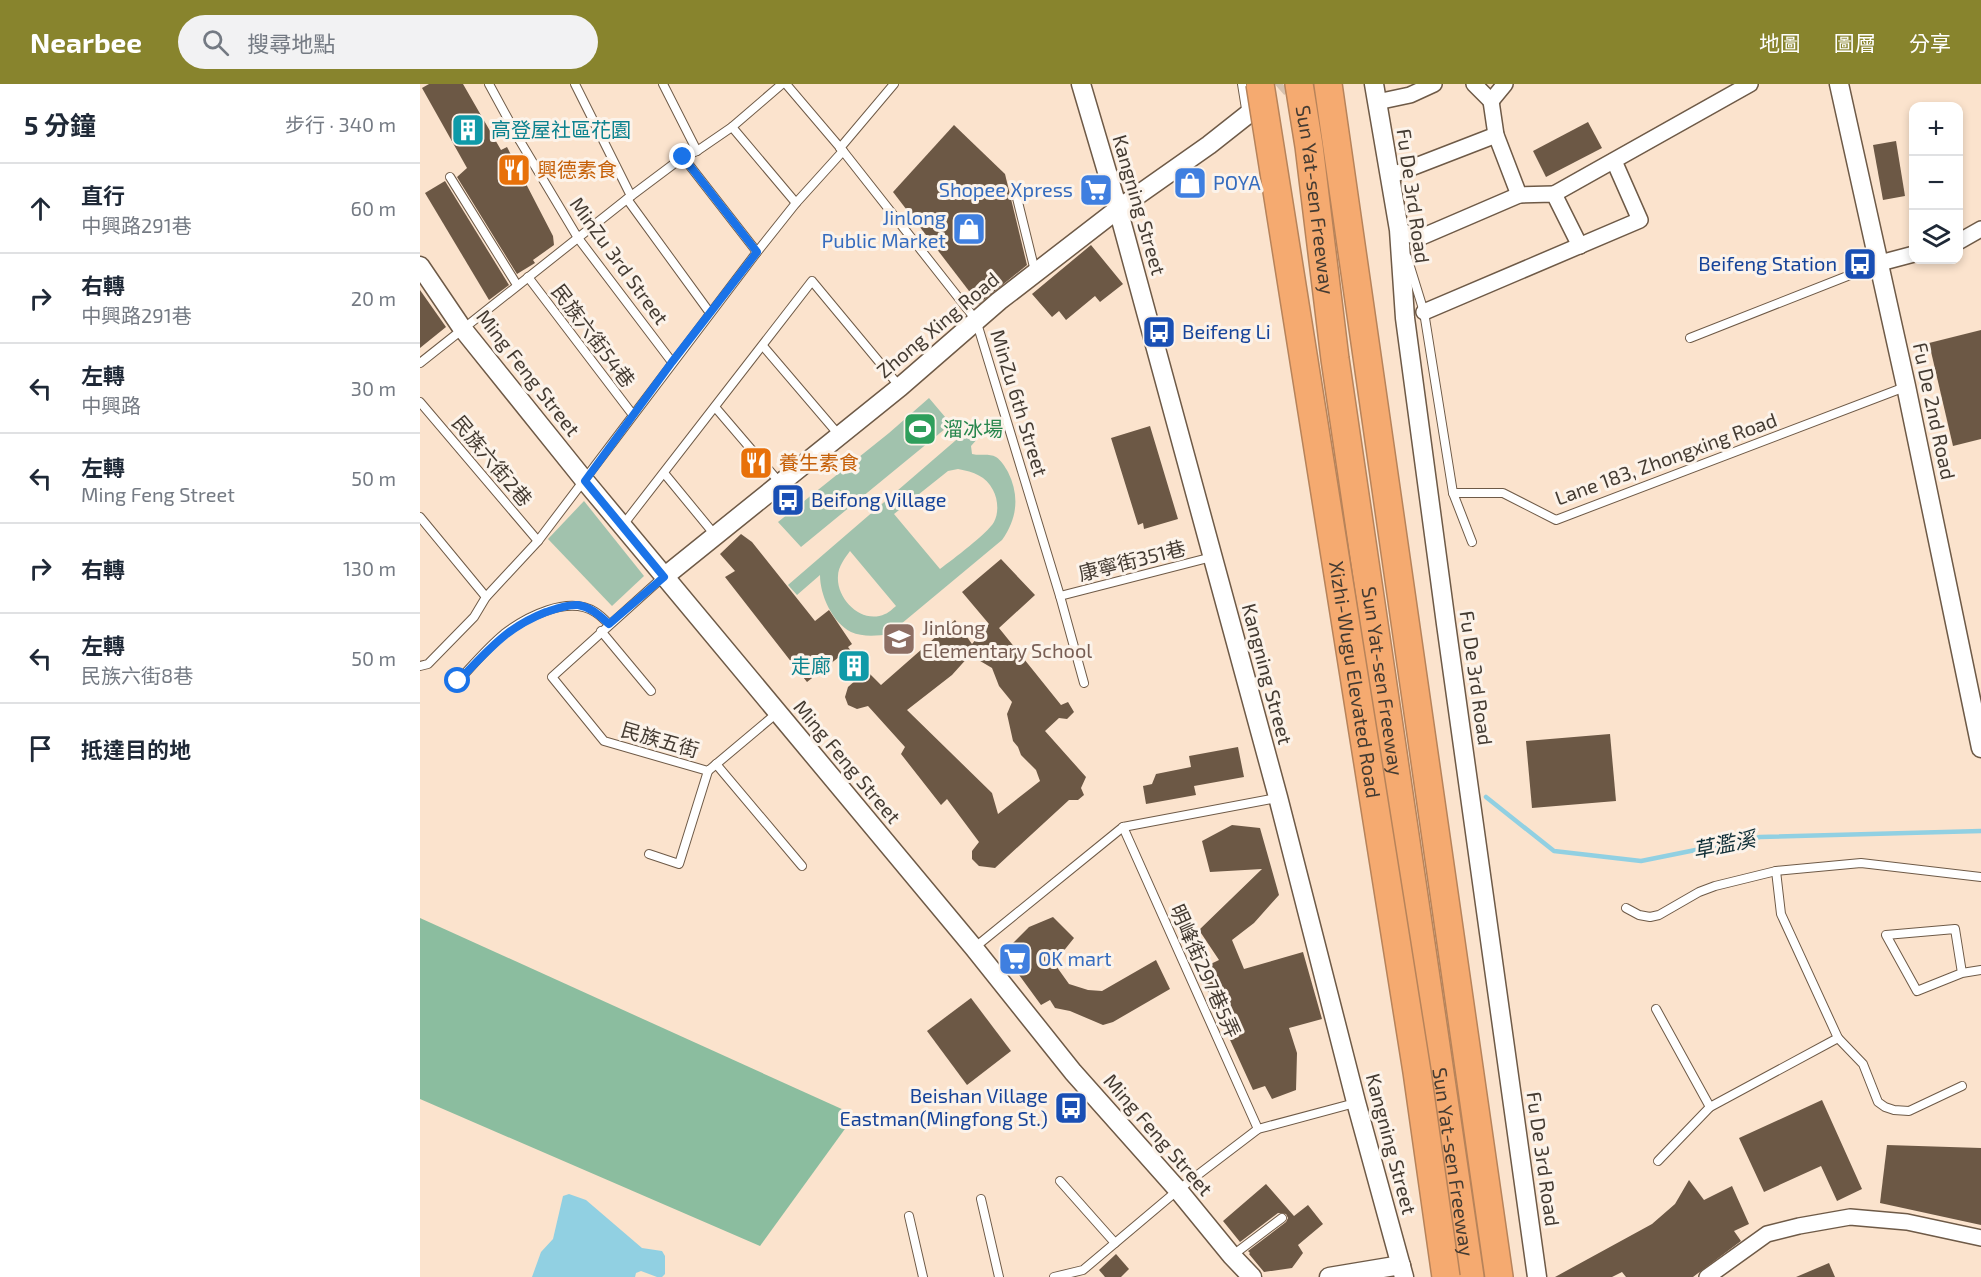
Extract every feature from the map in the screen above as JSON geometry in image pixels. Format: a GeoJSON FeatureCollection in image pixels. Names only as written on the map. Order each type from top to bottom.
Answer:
{"type":"FeatureCollection","features":[{"type":"Feature","properties":{"kind":"highway","name":"Xizhi-Wugu Elevated Road"},"geometry":{"type":"LineString","coordinates":[[1260,84],[1415,1060],[1446,1277]]}},
{"type":"Feature","properties":{"kind":"highway","name":"Sun Yat-sen Freeway"},"geometry":{"type":"LineString","coordinates":[[1299,84],[1336,371],[1470,1277]]}},
{"type":"Feature","properties":{"kind":"highway","name":"Sun Yat-sen Freeway"},"geometry":{"type":"LineString","coordinates":[[1328,84],[1499,1277]]}},
{"type":"Feature","properties":{"kind":"street","name":"Kangning Street"},"geometry":{"type":"LineString","coordinates":[[1082,84],[1278,797],[1402,1271]]}},
{"type":"Feature","properties":{"kind":"street","name":"Fu De 3rd Road"},"geometry":{"type":"LineString","coordinates":[[1374,84],[1399,230],[1406,329],[1537,1277]]}},
{"type":"Feature","properties":{"kind":"street"},"geometry":{"type":"LineString","coordinates":[[1377,102],[1410,95],[1434,84]]}},
{"type":"Feature","properties":{"kind":"street"},"geometry":{"type":"LineString","coordinates":[[1474,84],[1491,101],[1496,135],[1519,195]]}},
{"type":"Feature","properties":{"kind":"street"},"geometry":{"type":"LineString","coordinates":[[1491,101],[1505,84]]}},
{"type":"Feature","properties":{"kind":"street"},"geometry":{"type":"LineString","coordinates":[[1399,230],[1419,238],[1519,195],[1554,194],[1750,84]]}},
{"type":"Feature","properties":{"kind":"street","name":"Fu De 2nd Road"},"geometry":{"type":"LineString","coordinates":[[1841,85],[1981,748]]}},
{"type":"Feature","properties":{"kind":"street","name":"Zhong Xing Road"},"geometry":{"type":"LineString","coordinates":[[664,577],[900,387],[976,320],[1035,273],[1118,209],[1209,146],[1247,115]]}},
{"type":"Feature","properties":{"kind":"street"},"geometry":{"type":"LineString","coordinates":[[1390,176],[1496,135]]}},
{"type":"Feature","properties":{"kind":"street"},"geometry":{"type":"LineString","coordinates":[[1424,312],[1640,220],[1614,161]]}},
{"type":"Feature","properties":{"kind":"street"},"geometry":{"type":"LineString","coordinates":[[1554,194],[1580,246]]}},
{"type":"Feature","properties":{"kind":"street"},"geometry":{"type":"LineString","coordinates":[[1963,240],[1981,229]]}},
{"type":"Feature","properties":{"kind":"street"},"geometry":{"type":"LineString","coordinates":[[1880,263],[1909,255]]}},
{"type":"Feature","properties":{"kind":"street","name":"Ming Feng Street"},"geometry":{"type":"LineString","coordinates":[[420,266],[462,328],[622,526],[974,948],[1073,1072],[1252,1277]]}},
{"type":"Feature","properties":{"kind":"street"},"geometry":{"type":"LineString","coordinates":[[1707,1277],[1767,1234],[1851,1217],[1907,1222],[1981,1238]]}},
{"type":"Feature","properties":{"kind":"street"},"geometry":{"type":"LineString","coordinates":[[1329,1277],[1402,1271]]}},
{"type":"Feature","properties":{"kind":"lane","name":"MinZu 3rd Street"},"geometry":{"type":"LineString","coordinates":[[489,84],[578,238],[672,362]]}},
{"type":"Feature","properties":{"kind":"lane"},"geometry":{"type":"LineString","coordinates":[[574,84],[629,197],[710,313]]}},
{"type":"Feature","properties":{"kind":"lane"},"geometry":{"type":"LineString","coordinates":[[663,84],[697,151]]}},
{"type":"Feature","properties":{"kind":"lane","name":"MinZu 6th Street"},"geometry":{"type":"LineString","coordinates":[[420,363],[629,197],[683,157],[697,151],[732,127],[784,84],[842,149],[976,320],[1060,596],[1084,683]]}},
{"type":"Feature","properties":{"kind":"lane"},"geometry":{"type":"LineString","coordinates":[[1242,84],[1247,115]]}},
{"type":"Feature","properties":{"kind":"lane"},"geometry":{"type":"LineString","coordinates":[[420,666],[428,664],[474,617],[486,597],[538,541],[757,252],[842,149],[890,86]]}},
{"type":"Feature","properties":{"kind":"lane"},"geometry":{"type":"LineString","coordinates":[[732,127],[796,203]]}},
{"type":"Feature","properties":{"kind":"lane"},"geometry":{"type":"LineString","coordinates":[[683,157],[757,252]]}},
{"type":"Feature","properties":{"kind":"lane"},"geometry":{"type":"LineString","coordinates":[[450,177],[517,285]]}},
{"type":"Feature","properties":{"kind":"lane"},"geometry":{"type":"LineString","coordinates":[[1017,198],[1035,273]]}},
{"type":"Feature","properties":{"kind":"lane"},"geometry":{"type":"LineString","coordinates":[[1399,230],[1424,312],[1453,493],[1472,542]]}},
{"type":"Feature","properties":{"kind":"lane"},"geometry":{"type":"LineString","coordinates":[[1690,338],[1880,263]]}},
{"type":"Feature","properties":{"kind":"lane","name":"民族六街54巷"},"geometry":{"type":"LineString","coordinates":[[528,277],[633,415]]}},
{"type":"Feature","properties":{"kind":"lane"},"geometry":{"type":"LineString","coordinates":[[622,526],[812,281],[900,387]]}},
{"type":"Feature","properties":{"kind":"lane"},"geometry":{"type":"LineString","coordinates":[[763,346],[839,435]]}},
{"type":"Feature","properties":{"kind":"lane","name":"Lane 183, Zhongxing Road"},"geometry":{"type":"LineString","coordinates":[[1453,493],[1503,493],[1556,520],[1906,386]]}},
{"type":"Feature","properties":{"kind":"lane","name":"民族六街2巷"},"geometry":{"type":"LineString","coordinates":[[420,402],[538,541]]}},
{"type":"Feature","properties":{"kind":"lane"},"geometry":{"type":"LineString","coordinates":[[715,407],[780,483]]}},
{"type":"Feature","properties":{"kind":"lane"},"geometry":{"type":"LineString","coordinates":[[664,473],[715,535]]}},
{"type":"Feature","properties":{"kind":"lane"},"geometry":{"type":"LineString","coordinates":[[420,518],[486,597]]}},
{"type":"Feature","properties":{"kind":"lane","name":"康寧街351巷"},"geometry":{"type":"LineString","coordinates":[[1060,596],[1212,557]]}},
{"type":"Feature","properties":{"kind":"lane"},"geometry":{"type":"LineString","coordinates":[[651,691],[601,631],[664,577]]}},
{"type":"Feature","properties":{"kind":"lane"},"geometry":{"type":"LineString","coordinates":[[458,681],[504,634],[526,620],[555,609],[577,605],[594,611],[609,624]]}},
{"type":"Feature","properties":{"kind":"lane","name":"民族五街"},"geometry":{"type":"LineString","coordinates":[[601,631],[552,677],[604,741],[708,771],[777,713]]}},
{"type":"Feature","properties":{"kind":"lane","name":"民族五街"},"geometry":{"type":"LineString","coordinates":[[716,764],[802,866]]}},
{"type":"Feature","properties":{"kind":"lane"},"geometry":{"type":"LineString","coordinates":[[649,854],[680,864],[708,771]]}},
{"type":"Feature","properties":{"kind":"lane"},"geometry":{"type":"LineString","coordinates":[[974,948],[1123,827],[1278,797]]}},
{"type":"Feature","properties":{"kind":"lane","name":"明峰街297巷5弄"},"geometry":{"type":"LineString","coordinates":[[1123,827],[1258,1129]]}},
{"type":"Feature","properties":{"kind":"lane"},"geometry":{"type":"LineString","coordinates":[[1626,908],[1639,915],[1650,917],[1659,915],[1699,892],[1715,886],[1776,871],[1861,863],[1981,877]]}},
{"type":"Feature","properties":{"kind":"lane"},"geometry":{"type":"LineString","coordinates":[[1776,871],[1781,914],[1838,1038],[1863,1064],[1878,1102],[1894,1110],[1909,1111],[1962,1086]]}},
{"type":"Feature","properties":{"kind":"lane"},"geometry":{"type":"LineString","coordinates":[[1962,973],[1955,929],[1886,935],[1917,992],[1962,973],[1981,970]]}},
{"type":"Feature","properties":{"kind":"lane"},"geometry":{"type":"LineString","coordinates":[[1656,1009],[1710,1107]]}},
{"type":"Feature","properties":{"kind":"lane"},"geometry":{"type":"LineString","coordinates":[[1658,1161],[1710,1107],[1838,1038]]}},
{"type":"Feature","properties":{"kind":"lane"},"geometry":{"type":"LineString","coordinates":[[1054,1277],[1083,1274],[1115,1243],[1178,1190],[1258,1129],[1356,1102]]}},
{"type":"Feature","properties":{"kind":"lane"},"geometry":{"type":"LineString","coordinates":[[1060,1181],[1115,1243]]}},
{"type":"Feature","properties":{"kind":"lane"},"geometry":{"type":"LineString","coordinates":[[981,1200],[999,1277]]}},
{"type":"Feature","properties":{"kind":"lane"},"geometry":{"type":"LineString","coordinates":[[909,1216],[923,1277]]}},
{"type":"Feature","properties":{"kind":"lane"},"geometry":{"type":"LineString","coordinates":[[1232,1256],[1282,1218]]}},
{"type":"Feature","properties":{"kind":"green space"},"geometry":{"type":"Polygon","coordinates":[[[929,398],[951,424],[801,547],[778,522],[929,398]]]}},
{"type":"Feature","properties":{"kind":"green space"},"geometry":{"type":"Polygon","coordinates":[[[970,428],[979,437],[971,446],[972,454],[996,457],[1008,472],[1014,490],[1015,507],[1011,524],[1002,540],[889,634],[860,635],[844,628],[828,607],[822,591],[820,575],[797,595],[788,585],[970,428]],[[958,469],[948,471],[894,514],[940,569],[984,533],[994,522],[997,514],[996,498],[987,481],[974,473],[958,469]],[[850,551],[838,573],[841,593],[852,608],[859,613],[876,616],[888,613],[896,606],[850,551]]]}},
{"type":"Feature","properties":{"kind":"green space"},"geometry":{"type":"Polygon","coordinates":[[[584,501],[644,576],[612,606],[548,539],[584,501]]]}},
{"type":"Feature","properties":{"kind":"green space"},"geometry":{"type":"Polygon","coordinates":[[[420,918],[855,1115],[760,1246],[420,1099],[420,918]]]}},
{"type":"Feature","properties":{"kind":"water"},"geometry":{"type":"Polygon","coordinates":[[[569,1194],[586,1200],[642,1248],[662,1251],[665,1256],[665,1274],[657,1277],[641,1271],[636,1273],[635,1277],[532,1277],[541,1252],[553,1239],[563,1196],[569,1194]]]}},
{"type":"Feature","properties":{"kind":"building"},"geometry":{"type":"Polygon","coordinates":[[[429,84],[463,84],[501,150],[507,147],[553,236],[554,245],[533,260],[535,263],[517,274],[457,177],[467,168],[422,88],[429,84]]]}},
{"type":"Feature","properties":{"kind":"building"},"geometry":{"type":"Polygon","coordinates":[[[1588,122],[1602,148],[1546,177],[1533,151],[1588,122]]]}},
{"type":"Feature","properties":{"kind":"building","name":"Jinlong Public Market"},"geometry":{"type":"Polygon","coordinates":[[[954,125],[1005,174],[1027,265],[979,304],[893,192],[954,125]]]}},
{"type":"Feature","properties":{"kind":"building"},"geometry":{"type":"Polygon","coordinates":[[[1896,141],[1905,196],[1883,200],[1873,145],[1896,141]]]}},
{"type":"Feature","properties":{"kind":"building"},"geometry":{"type":"Polygon","coordinates":[[[445,181],[509,285],[489,300],[425,193],[445,181]]]}},
{"type":"Feature","properties":{"kind":"building"},"geometry":{"type":"Polygon","coordinates":[[[1091,245],[1123,284],[1100,302],[1095,296],[1066,320],[1059,311],[1052,317],[1032,294],[1091,245]]]}},
{"type":"Feature","properties":{"kind":"building"},"geometry":{"type":"Polygon","coordinates":[[[420,290],[446,327],[420,348],[420,290]]]}},
{"type":"Feature","properties":{"kind":"building"},"geometry":{"type":"Polygon","coordinates":[[[1981,330],[1981,439],[1953,446],[1929,343],[1981,330]]]}},
{"type":"Feature","properties":{"kind":"building"},"geometry":{"type":"Polygon","coordinates":[[[1150,426],[1178,519],[1144,529],[1143,523],[1138,525],[1111,438],[1150,426]]]}},
{"type":"Feature","properties":{"kind":"building"},"geometry":{"type":"Polygon","coordinates":[[[741,534],[752,542],[815,621],[829,610],[852,644],[848,647],[881,685],[955,620],[972,644],[989,624],[962,592],[1001,559],[1035,595],[999,628],[1061,705],[1068,702],[1074,712],[1067,719],[1059,718],[1045,731],[1086,777],[1081,788],[1084,795],[1078,800],[1069,800],[995,868],[979,866],[972,859],[972,851],[979,842],[947,799],[941,805],[901,754],[905,747],[868,706],[857,709],[848,705],[845,697],[848,687],[857,679],[839,657],[807,682],[725,577],[735,571],[720,554],[741,534]],[[970,655],[952,675],[907,710],[992,793],[998,814],[1040,781],[1036,770],[1021,755],[1013,741],[1007,714],[1012,702],[999,686],[992,668],[970,655]]]}},
{"type":"Feature","properties":{"kind":"building"},"geometry":{"type":"Polygon","coordinates":[[[1610,734],[1616,801],[1532,808],[1526,741],[1610,734]]]}},
{"type":"Feature","properties":{"kind":"building"},"geometry":{"type":"Polygon","coordinates":[[[1238,747],[1244,777],[1194,786],[1196,795],[1146,804],[1143,786],[1152,784],[1156,774],[1191,767],[1189,756],[1238,747]]]}},
{"type":"Feature","properties":{"kind":"building"},"geometry":{"type":"Polygon","coordinates":[[[1232,825],[1260,828],[1279,895],[1254,923],[1232,940],[1244,969],[1303,952],[1322,1019],[1289,1028],[1297,1053],[1296,1090],[1272,1099],[1265,1086],[1253,1090],[1198,970],[1219,960],[1199,930],[1262,869],[1210,872],[1202,841],[1232,825]]]}},
{"type":"Feature","properties":{"kind":"building"},"geometry":{"type":"Polygon","coordinates":[[[1053,917],[1074,938],[1054,963],[1069,984],[1088,990],[1102,991],[1156,960],[1170,989],[1113,1022],[1103,1025],[1070,1011],[1055,1008],[1050,1000],[1041,1005],[1003,953],[1029,927],[1053,917]]]}},
{"type":"Feature","properties":{"kind":"building"},"geometry":{"type":"Polygon","coordinates":[[[971,998],[1011,1051],[967,1085],[927,1031],[971,998]]]}},
{"type":"Feature","properties":{"kind":"building"},"geometry":{"type":"Polygon","coordinates":[[[1822,1100],[1862,1189],[1837,1201],[1821,1166],[1764,1192],[1739,1138],[1822,1100]]]}},
{"type":"Feature","properties":{"kind":"building"},"geometry":{"type":"Polygon","coordinates":[[[1887,1145],[1981,1148],[1981,1225],[1880,1203],[1887,1145]]]}},
{"type":"Feature","properties":{"kind":"building"},"geometry":{"type":"Polygon","coordinates":[[[1689,1180],[1704,1200],[1732,1186],[1749,1224],[1734,1231],[1741,1241],[1693,1277],[1626,1277],[1622,1272],[1612,1277],[1555,1277],[1652,1224],[1675,1204],[1689,1180]]]}},
{"type":"Feature","properties":{"kind":"building"},"geometry":{"type":"Polygon","coordinates":[[[1266,1184],[1294,1216],[1308,1205],[1323,1224],[1298,1245],[1303,1253],[1292,1268],[1264,1272],[1248,1251],[1286,1222],[1288,1218],[1286,1214],[1278,1213],[1240,1242],[1223,1221],[1266,1184]]]}},
{"type":"Feature","properties":{"kind":"building"},"geometry":{"type":"Polygon","coordinates":[[[1116,1254],[1129,1269],[1121,1277],[1105,1277],[1099,1270],[1116,1254]]]}},
{"type":"Feature","properties":{"kind":"building"},"geometry":{"type":"Polygon","coordinates":[[[1829,1263],[1835,1277],[1796,1277],[1829,1263]]]}},
{"type":"Feature","properties":{"kind":"waterway","name":"草濫溪"},"geometry":{"type":"LineString","coordinates":[[1486,797],[1554,851],[1641,861],[1760,837],[1981,831]]}},
{"type":"Feature","properties":{"kind":"tunnel"},"geometry":{"type":"LineString","coordinates":[[1258,106],[1283,84]]}},
{"type":"Feature","properties":{"kind":"place","name":"高登屋社區花園"},"geometry":{"type":"Point","coordinates":[468,130]}},
{"type":"Feature","properties":{"kind":"place","name":"興德素食"},"geometry":{"type":"Point","coordinates":[514,170]}},
{"type":"Feature","properties":{"kind":"place","name":"POYA"},"geometry":{"type":"Point","coordinates":[1190,183]}},
{"type":"Feature","properties":{"kind":"place","name":"Shopee Xpress"},"geometry":{"type":"Point","coordinates":[1096,190]}},
{"type":"Feature","properties":{"kind":"place","name":"Jinlong Public Market"},"geometry":{"type":"Point","coordinates":[969,229]}},
{"type":"Feature","properties":{"kind":"place","name":"Beifeng Station"},"geometry":{"type":"Point","coordinates":[1860,264]}},
{"type":"Feature","properties":{"kind":"place","name":"Beifeng Li"},"geometry":{"type":"Point","coordinates":[1159,332]}},
{"type":"Feature","properties":{"kind":"place","name":"溜冰場"},"geometry":{"type":"Point","coordinates":[920,429]}},
{"type":"Feature","properties":{"kind":"place","name":"養生素食"},"geometry":{"type":"Point","coordinates":[756,463]}},
{"type":"Feature","properties":{"kind":"place","name":"Beifong Village"},"geometry":{"type":"Point","coordinates":[788,500]}},
{"type":"Feature","properties":{"kind":"place","name":"Jinlong Elementary School"},"geometry":{"type":"Point","coordinates":[899,639]}},
{"type":"Feature","properties":{"kind":"place","name":"走廊"},"geometry":{"type":"Point","coordinates":[854,666]}},
{"type":"Feature","properties":{"kind":"place","name":"OK mart"},"geometry":{"type":"Point","coordinates":[1015,959]}},
{"type":"Feature","properties":{"kind":"place","name":"Beishan Village Eastman(Mingfong St.)"},"geometry":{"type":"Point","coordinates":[1071,1108]}},
{"type":"Feature","properties":{"kind":"route"},"geometry":{"type":"LineString","coordinates":[[458,681],[504,634],[526,620],[555,609],[577,605],[594,611],[609,624],[664,577],[585,481],[672,362],[757,252],[683,157]]}}]}
